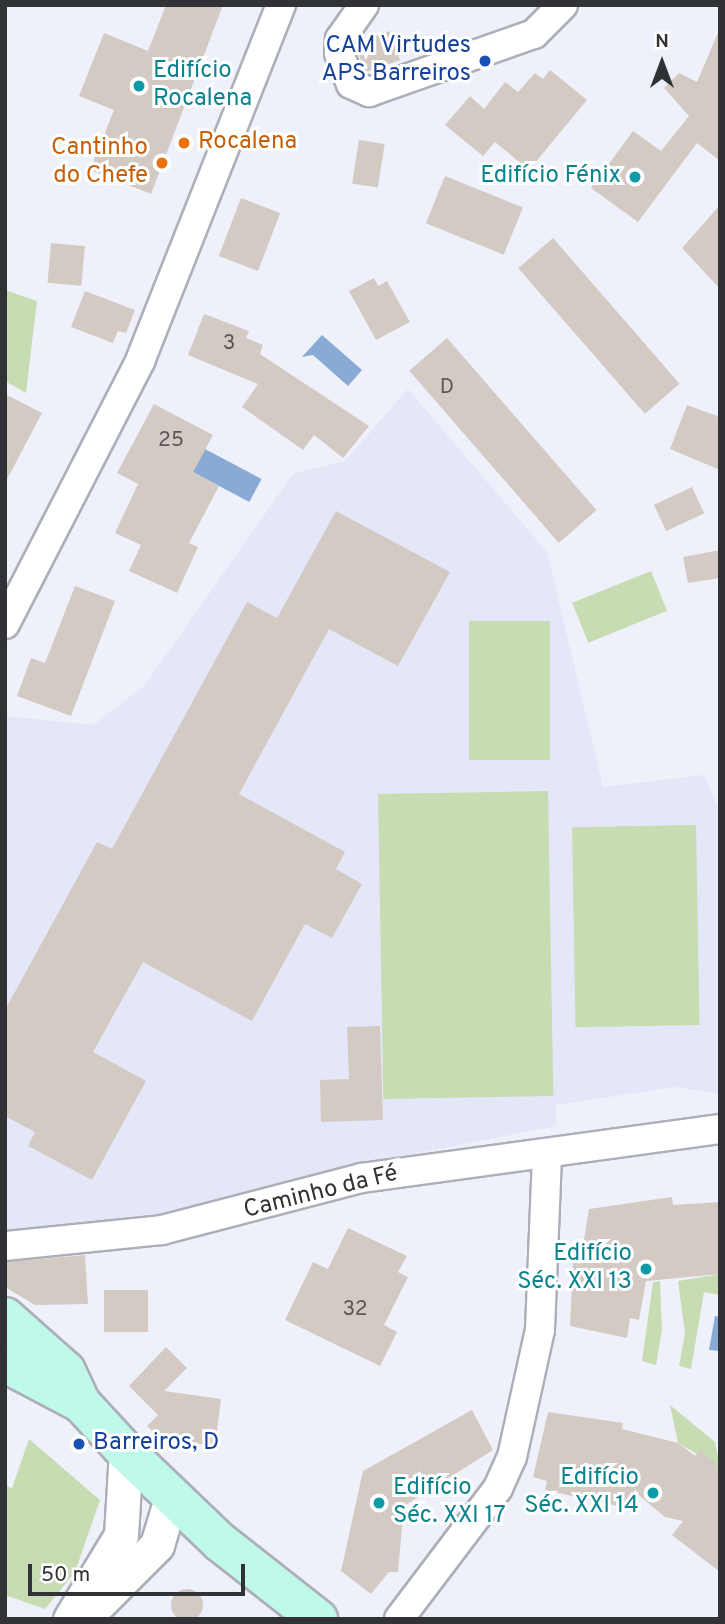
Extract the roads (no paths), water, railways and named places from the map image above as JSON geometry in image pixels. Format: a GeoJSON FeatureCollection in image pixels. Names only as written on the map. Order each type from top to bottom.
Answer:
{"type":"FeatureCollection","features":[{"type":"Feature","properties":{"kind":"main road"},"geometry":{"type":"LineString","coordinates":[[5,1317],[66,1371],[81,1403],[126,1452],[183,1524],[318,1619]]}},
{"type":"Feature","properties":{"kind":"main road"},"geometry":{"type":"LineString","coordinates":[[5,1363],[81,1403]]}},
{"type":"Feature","properties":{"kind":"street"},"geometry":{"type":"LineString","coordinates":[[5,624],[140,361],[281,5]]}},
{"type":"Feature","properties":{"kind":"street"},"geometry":{"type":"LineString","coordinates":[[364,5],[340,39],[339,53],[351,84],[369,92],[534,34],[563,5]]}},
{"type":"Feature","properties":{"kind":"street","name":"Caminho da Fé"},"geometry":{"type":"LineString","coordinates":[[5,1246],[162,1230],[362,1178],[720,1129]]}},
{"type":"Feature","properties":{"kind":"street"},"geometry":{"type":"LineString","coordinates":[[399,1619],[498,1488],[512,1457],[540,1330],[547,1153]]}},
{"type":"Feature","properties":{"kind":"street"},"geometry":{"type":"LineString","coordinates":[[71,1619],[121,1535],[126,1452]]}},
{"type":"Feature","properties":{"kind":"street"},"geometry":{"type":"LineString","coordinates":[[121,1535],[183,1524]]}},
{"type":"Feature","properties":{"kind":"street"},"geometry":{"type":"LineString","coordinates":[[82,1619],[183,1524]]}},
{"type":"Feature","properties":{"kind":"water"},"geometry":{"type":"Polygon","coordinates":[[[322,335],[362,370],[348,386],[313,355],[302,357],[322,335]]]}},
{"type":"Feature","properties":{"kind":"water"},"geometry":{"type":"Polygon","coordinates":[[[205,449],[262,479],[249,502],[193,472],[205,449]]]}},
{"type":"Feature","properties":{"kind":"water"},"geometry":{"type":"Polygon","coordinates":[[[715,1316],[720,1317],[720,1351],[709,1350],[715,1316]]]}},
{"type":"Feature","properties":{"kind":"place","name":"CAM Virtudes APS Barreiros"},"geometry":{"type":"Point","coordinates":[485,61]}},
{"type":"Feature","properties":{"kind":"place","name":"Edifício Rocalena"},"geometry":{"type":"Point","coordinates":[139,86]}},
{"type":"Feature","properties":{"kind":"place","name":"Rocalena"},"geometry":{"type":"Point","coordinates":[184,143]}},
{"type":"Feature","properties":{"kind":"place","name":"Cantinho do Chefe"},"geometry":{"type":"Point","coordinates":[162,163]}},
{"type":"Feature","properties":{"kind":"place","name":"Edifício Fénix"},"geometry":{"type":"Point","coordinates":[635,177]}},
{"type":"Feature","properties":{"kind":"place","name":"Edifício Séc. XXI 13"},"geometry":{"type":"Point","coordinates":[646,1269]}},
{"type":"Feature","properties":{"kind":"place","name":"Barreiros, D"},"geometry":{"type":"Point","coordinates":[79,1444]}},
{"type":"Feature","properties":{"kind":"place","name":"Edifício Séc. XXI 14"},"geometry":{"type":"Point","coordinates":[653,1493]}},
{"type":"Feature","properties":{"kind":"place","name":"Edifício Séc. XXI 17"},"geometry":{"type":"Point","coordinates":[379,1503]}}]}
